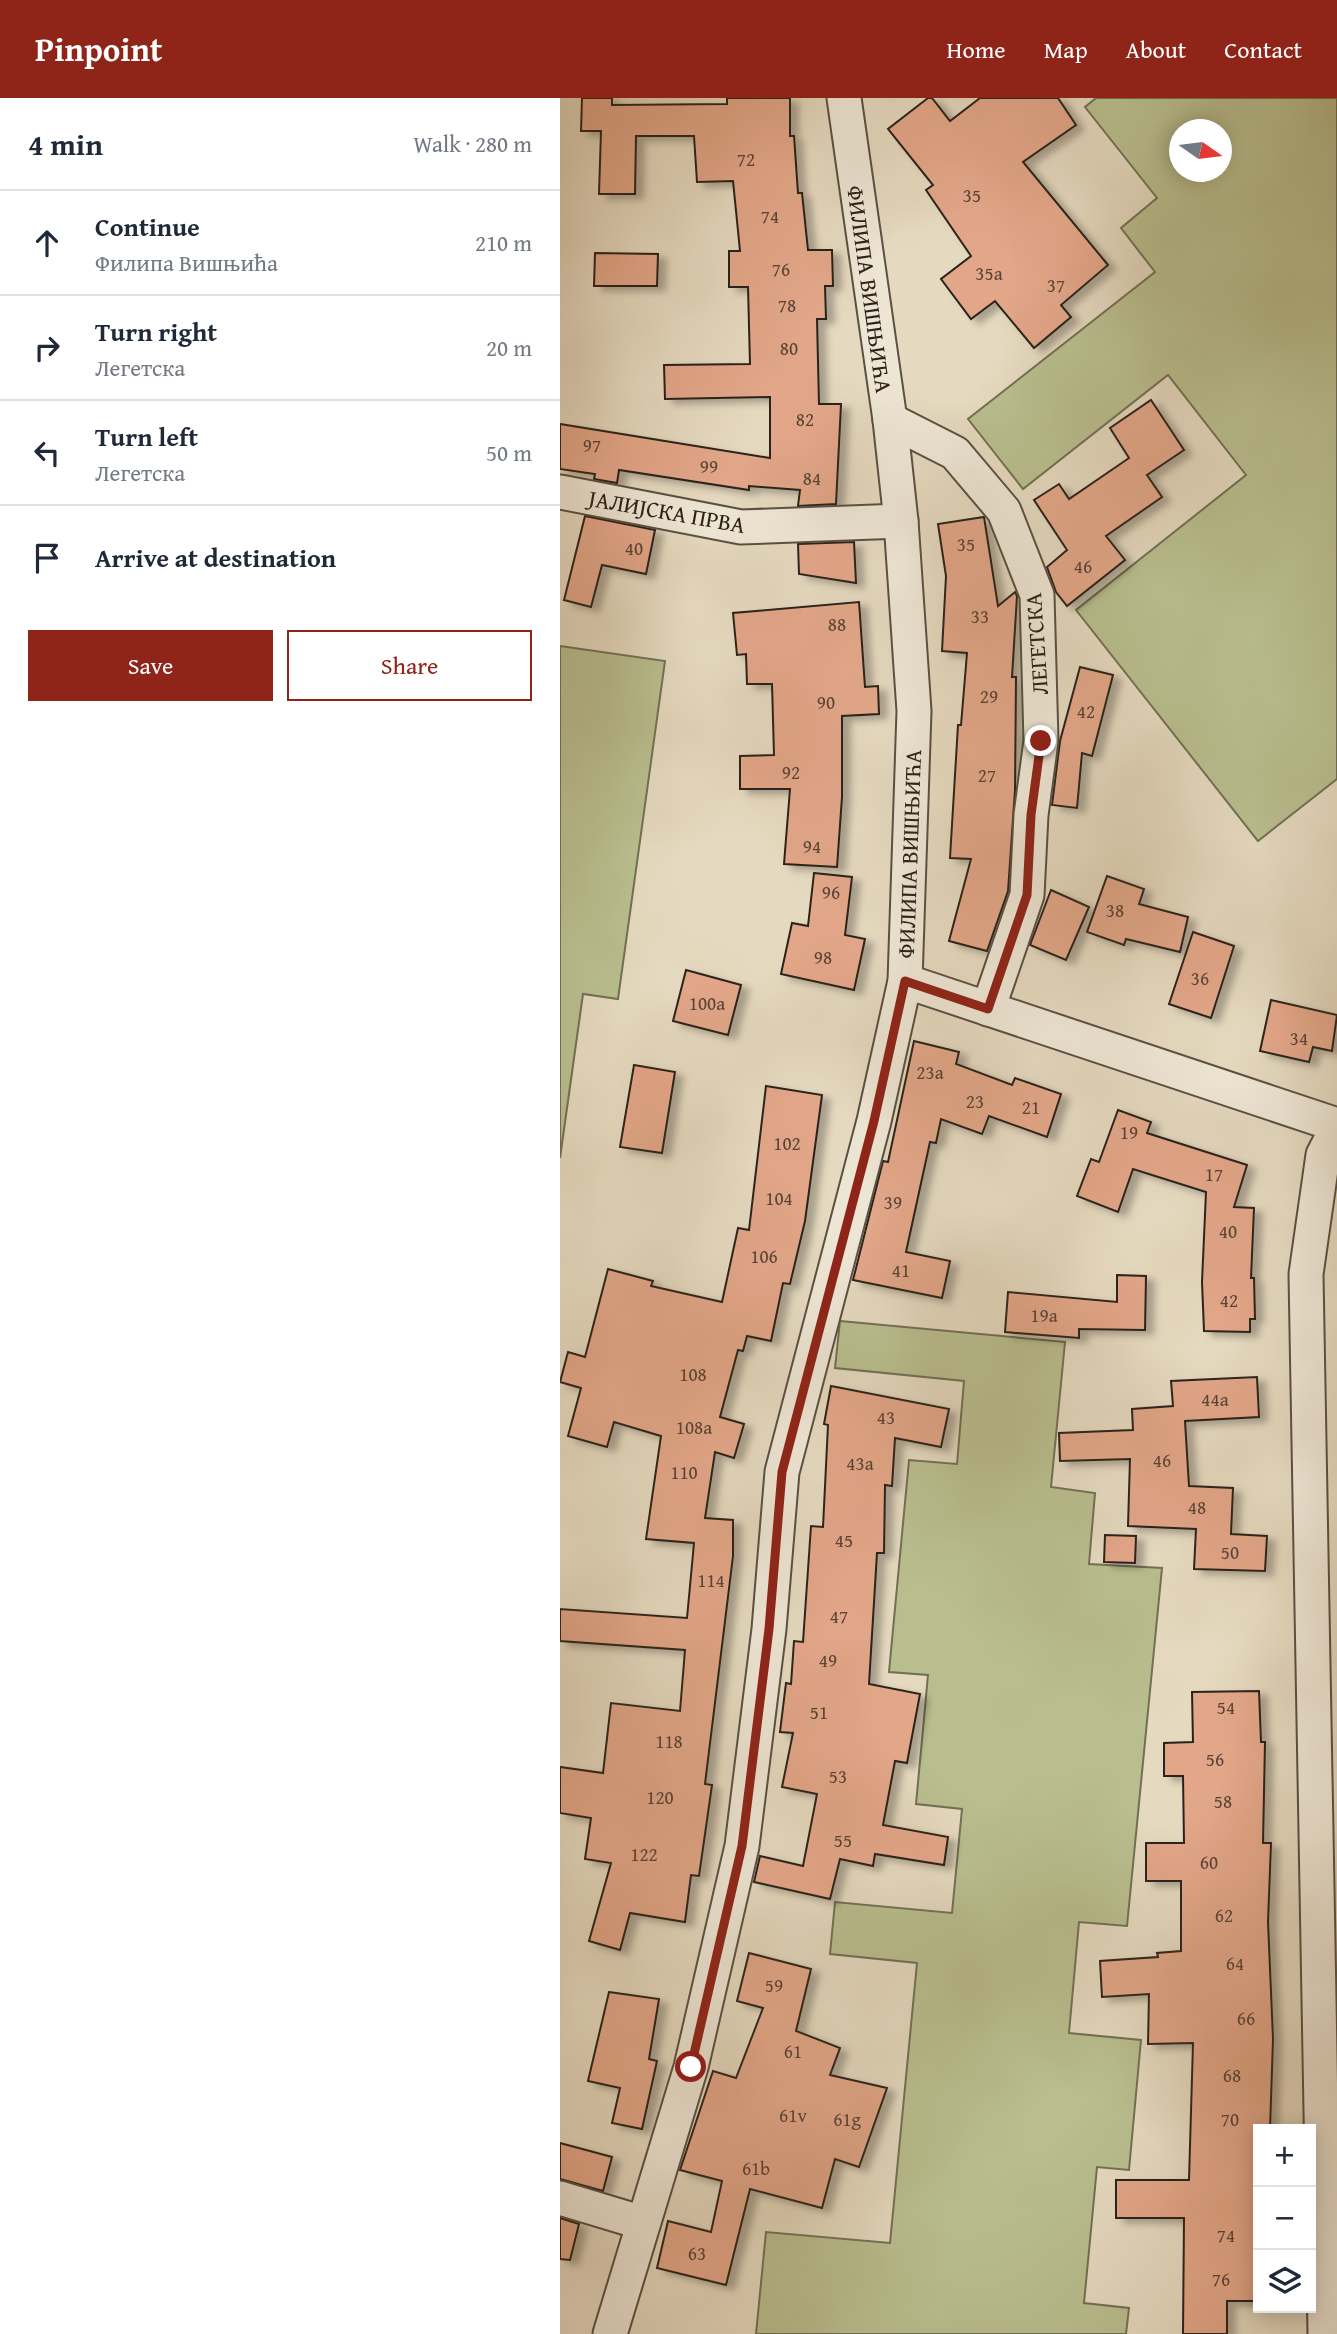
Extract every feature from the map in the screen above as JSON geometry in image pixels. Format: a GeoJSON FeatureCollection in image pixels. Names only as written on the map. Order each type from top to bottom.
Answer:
{"type":"FeatureCollection","features":[{"type":"Feature","properties":{"kind":"street","name":"ФИЛИПА ВИШЊИЋА"},"geometry":{"type":"LineString","coordinates":[[610,2334],[691,2067],[742,1846],[765,1668],[782,1472],[874,1121],[905,981],[914,711],[901,522],[890,420],[844,98]]}},
{"type":"Feature","properties":{"kind":"street","name":"ЛЕГЕТСКА"},"geometry":{"type":"LineString","coordinates":[[890,420],[955,453],[1004,511],[1037,595],[1041,741],[1031,815],[1027,895],[988,1009]]}},
{"type":"Feature","properties":{"kind":"street","name":"ЈАЛИЈСКА ПРВА"},"geometry":{"type":"LineString","coordinates":[[560,492],[741,527],[901,522]]}},
{"type":"Feature","properties":{"kind":"street"},"geometry":{"type":"LineString","coordinates":[[905,981],[1337,1127],[1323,1155],[1306,1274],[1325,2334]]}},
{"type":"Feature","properties":{"kind":"street"},"geometry":{"type":"LineString","coordinates":[[560,2199],[643,2223]]}},
{"type":"Feature","properties":{"kind":"green space"},"geometry":{"type":"Polygon","coordinates":[[[1096,98],[1337,98],[1337,779],[1258,841],[1076,610],[1246,475],[1168,375],[1023,489],[968,419],[1155,272],[1121,228],[1157,198],[1085,107],[1096,98]]]}},
{"type":"Feature","properties":{"kind":"green space"},"geometry":{"type":"Polygon","coordinates":[[[560,646],[665,661],[618,999],[583,994],[560,1158],[560,646]]]}},
{"type":"Feature","properties":{"kind":"green space"},"geometry":{"type":"Polygon","coordinates":[[[840,1321],[1065,1342],[1051,1487],[1095,1493],[1089,1564],[1162,1568],[1127,1926],[1079,1922],[1069,2033],[1141,2040],[1129,2170],[1097,2167],[1084,2303],[1129,2308],[1126,2334],[756,2334],[766,2232],[890,2243],[917,1963],[830,1954],[835,1902],[952,1913],[962,1809],[916,1804],[928,1675],[889,1672],[909,1460],[957,1464],[964,1381],[835,1368],[840,1321]]]}},
{"type":"Feature","properties":{"kind":"building"},"geometry":{"type":"Polygon","coordinates":[[[582,98],[612,98],[612,105],[727,104],[727,98],[790,98],[790,136],[794,136],[798,193],[802,193],[808,250],[832,250],[833,286],[825,286],[826,319],[817,319],[819,404],[841,404],[836,504],[798,506],[800,490],[749,486],[749,490],[619,470],[617,483],[594,479],[595,474],[560,469],[560,424],[770,458],[770,397],[665,399],[664,365],[750,364],[748,287],[729,287],[729,251],[740,251],[733,181],[697,182],[694,136],[636,136],[635,194],[599,194],[601,131],[581,131],[582,98]]]}},
{"type":"Feature","properties":{"kind":"building"},"geometry":{"type":"Polygon","coordinates":[[[928,98],[932,98],[950,121],[980,98],[1058,98],[1076,125],[1023,162],[1108,265],[1061,305],[1071,317],[1034,348],[995,301],[971,319],[941,279],[971,256],[926,190],[933,185],[888,129],[928,98]]]}},
{"type":"Feature","properties":{"kind":"building"},"geometry":{"type":"Polygon","coordinates":[[[595,253],[658,254],[657,286],[594,286],[595,253]]]}},
{"type":"Feature","properties":{"kind":"building"},"geometry":{"type":"Polygon","coordinates":[[[1151,400],[1184,450],[1147,475],[1162,497],[1106,536],[1125,560],[1067,606],[1056,592],[1047,567],[1067,550],[1034,500],[1059,484],[1069,499],[1129,458],[1110,428],[1151,400]]]}},
{"type":"Feature","properties":{"kind":"building"},"geometry":{"type":"Polygon","coordinates":[[[585,516],[655,530],[646,574],[602,565],[591,607],[564,600],[585,516]]]}},
{"type":"Feature","properties":{"kind":"building"},"geometry":{"type":"Polygon","coordinates":[[[984,517],[998,606],[1015,592],[1017,596],[1012,677],[1016,677],[1015,790],[1008,891],[987,951],[949,941],[971,859],[950,858],[958,725],[961,725],[967,653],[942,651],[946,576],[938,524],[984,517]]]}},
{"type":"Feature","properties":{"kind":"building"},"geometry":{"type":"Polygon","coordinates":[[[854,542],[856,583],[799,574],[798,544],[854,542]]]}},
{"type":"Feature","properties":{"kind":"building"},"geometry":{"type":"Polygon","coordinates":[[[859,602],[865,687],[878,686],[879,714],[842,716],[842,797],[837,867],[784,864],[790,789],[740,789],[740,756],[774,755],[772,684],[747,684],[746,654],[737,655],[733,613],[859,602]]]}},
{"type":"Feature","properties":{"kind":"building"},"geometry":{"type":"Polygon","coordinates":[[[1080,667],[1113,675],[1092,756],[1082,753],[1077,808],[1052,805],[1060,741],[1080,667]]]}},
{"type":"Feature","properties":{"kind":"building"},"geometry":{"type":"Polygon","coordinates":[[[814,873],[852,877],[845,935],[865,939],[854,990],[781,974],[792,923],[808,926],[814,873]]]}},
{"type":"Feature","properties":{"kind":"building"},"geometry":{"type":"Polygon","coordinates":[[[1107,876],[1144,889],[1139,904],[1188,917],[1180,952],[1126,939],[1124,945],[1087,932],[1107,876]]]}},
{"type":"Feature","properties":{"kind":"building"},"geometry":{"type":"Polygon","coordinates":[[[1051,890],[1089,907],[1066,960],[1030,945],[1051,890]]]}},
{"type":"Feature","properties":{"kind":"building"},"geometry":{"type":"Polygon","coordinates":[[[1193,932],[1234,946],[1211,1018],[1169,1004],[1193,932]]]}},
{"type":"Feature","properties":{"kind":"building"},"geometry":{"type":"Polygon","coordinates":[[[686,970],[741,985],[728,1035],[673,1021],[686,970]]]}},
{"type":"Feature","properties":{"kind":"building"},"geometry":{"type":"Polygon","coordinates":[[[1271,1000],[1337,1015],[1332,1051],[1313,1047],[1309,1062],[1260,1051],[1271,1000]]]}},
{"type":"Feature","properties":{"kind":"building"},"geometry":{"type":"Polygon","coordinates":[[[914,1041],[959,1052],[956,1064],[1012,1085],[1015,1078],[1061,1094],[1047,1137],[989,1116],[982,1134],[941,1119],[936,1143],[930,1142],[906,1252],[950,1261],[942,1298],[853,1280],[883,1161],[888,1162],[914,1041]]]}},
{"type":"Feature","properties":{"kind":"building"},"geometry":{"type":"Polygon","coordinates":[[[634,1065],[675,1072],[662,1153],[620,1147],[634,1065]]]}},
{"type":"Feature","properties":{"kind":"building"},"geometry":{"type":"Polygon","coordinates":[[[766,1086],[822,1095],[805,1221],[790,1284],[783,1283],[771,1341],[747,1336],[743,1351],[738,1350],[720,1417],[744,1424],[734,1458],[715,1452],[705,1518],[733,1520],[733,1556],[705,1784],[712,1785],[699,1876],[691,1875],[685,1922],[630,1913],[620,1950],[589,1941],[611,1863],[585,1859],[591,1818],[560,1813],[560,1767],[603,1773],[611,1703],[680,1711],[685,1650],[560,1641],[560,1609],[687,1618],[694,1543],[646,1539],[661,1436],[614,1422],[607,1447],[568,1436],[581,1388],[560,1382],[568,1352],[585,1357],[608,1269],[653,1281],[651,1286],[722,1302],[738,1228],[749,1230],[766,1086]]]}},
{"type":"Feature","properties":{"kind":"building"},"geometry":{"type":"Polygon","coordinates":[[[1118,1110],[1151,1122],[1147,1133],[1247,1165],[1234,1207],[1254,1208],[1251,1278],[1254,1278],[1255,1319],[1250,1319],[1250,1332],[1204,1331],[1202,1282],[1206,1192],[1133,1169],[1118,1212],[1077,1196],[1091,1159],[1099,1162],[1118,1110]]]}},
{"type":"Feature","properties":{"kind":"building"},"geometry":{"type":"Polygon","coordinates":[[[1117,1275],[1146,1276],[1145,1330],[1079,1329],[1079,1338],[1005,1332],[1008,1292],[1117,1302],[1117,1275]]]}},
{"type":"Feature","properties":{"kind":"building"},"geometry":{"type":"Polygon","coordinates":[[[1257,1377],[1259,1417],[1185,1421],[1189,1486],[1233,1488],[1231,1534],[1267,1536],[1265,1571],[1194,1569],[1196,1529],[1128,1526],[1130,1459],[1060,1461],[1059,1433],[1133,1430],[1132,1409],[1173,1406],[1171,1381],[1257,1377]]]}},
{"type":"Feature","properties":{"kind":"building"},"geometry":{"type":"Polygon","coordinates":[[[831,1386],[949,1409],[941,1447],[895,1438],[892,1486],[885,1485],[884,1553],[877,1553],[869,1684],[920,1694],[907,1763],[895,1761],[883,1825],[948,1837],[944,1865],[875,1854],[873,1866],[840,1859],[830,1899],[754,1882],[760,1856],[803,1866],[817,1794],[782,1787],[793,1733],[780,1732],[786,1683],[791,1684],[794,1641],[803,1642],[811,1526],[823,1527],[828,1425],[824,1424],[831,1386]]]}},
{"type":"Feature","properties":{"kind":"building"},"geometry":{"type":"Polygon","coordinates":[[[1105,1535],[1136,1536],[1135,1563],[1104,1562],[1105,1535]]]}},
{"type":"Feature","properties":{"kind":"building"},"geometry":{"type":"Polygon","coordinates":[[[1259,1691],[1261,1742],[1265,1742],[1263,1843],[1271,1843],[1268,1922],[1273,2039],[1270,2124],[1253,2124],[1253,2301],[1227,2301],[1227,2334],[1183,2334],[1184,2218],[1116,2218],[1116,2180],[1189,2180],[1193,2043],[1148,2044],[1149,1994],[1102,1997],[1100,1961],[1158,1957],[1157,1953],[1181,1951],[1181,1881],[1146,1881],[1146,1843],[1184,1843],[1183,1776],[1164,1776],[1164,1743],[1193,1742],[1192,1692],[1259,1691]]]}},
{"type":"Feature","properties":{"kind":"building"},"geometry":{"type":"Polygon","coordinates":[[[749,1953],[811,1969],[796,2031],[840,2048],[830,2075],[887,2088],[859,2167],[835,2159],[822,2208],[750,2189],[726,2285],[657,2268],[668,2221],[711,2232],[722,2181],[680,2170],[713,2071],[736,2078],[763,2008],[737,2001],[749,1953]]]}},
{"type":"Feature","properties":{"kind":"building"},"geometry":{"type":"Polygon","coordinates":[[[609,1992],[659,1999],[649,2059],[657,2061],[642,2129],[612,2123],[620,2088],[588,2081],[609,1992]]]}},
{"type":"Feature","properties":{"kind":"building"},"geometry":{"type":"Polygon","coordinates":[[[560,2143],[612,2157],[603,2191],[560,2179],[560,2143]]]}},
{"type":"Feature","properties":{"kind":"building"},"geometry":{"type":"Polygon","coordinates":[[[560,2218],[579,2224],[570,2260],[560,2259],[560,2218]]]}},
{"type":"Feature","properties":{"kind":"route"},"geometry":{"type":"LineString","coordinates":[[691,2067],[742,1846],[758,1734],[782,1472],[874,1121],[905,981],[988,1009],[1027,895],[1031,815],[1041,741]]}}]}
